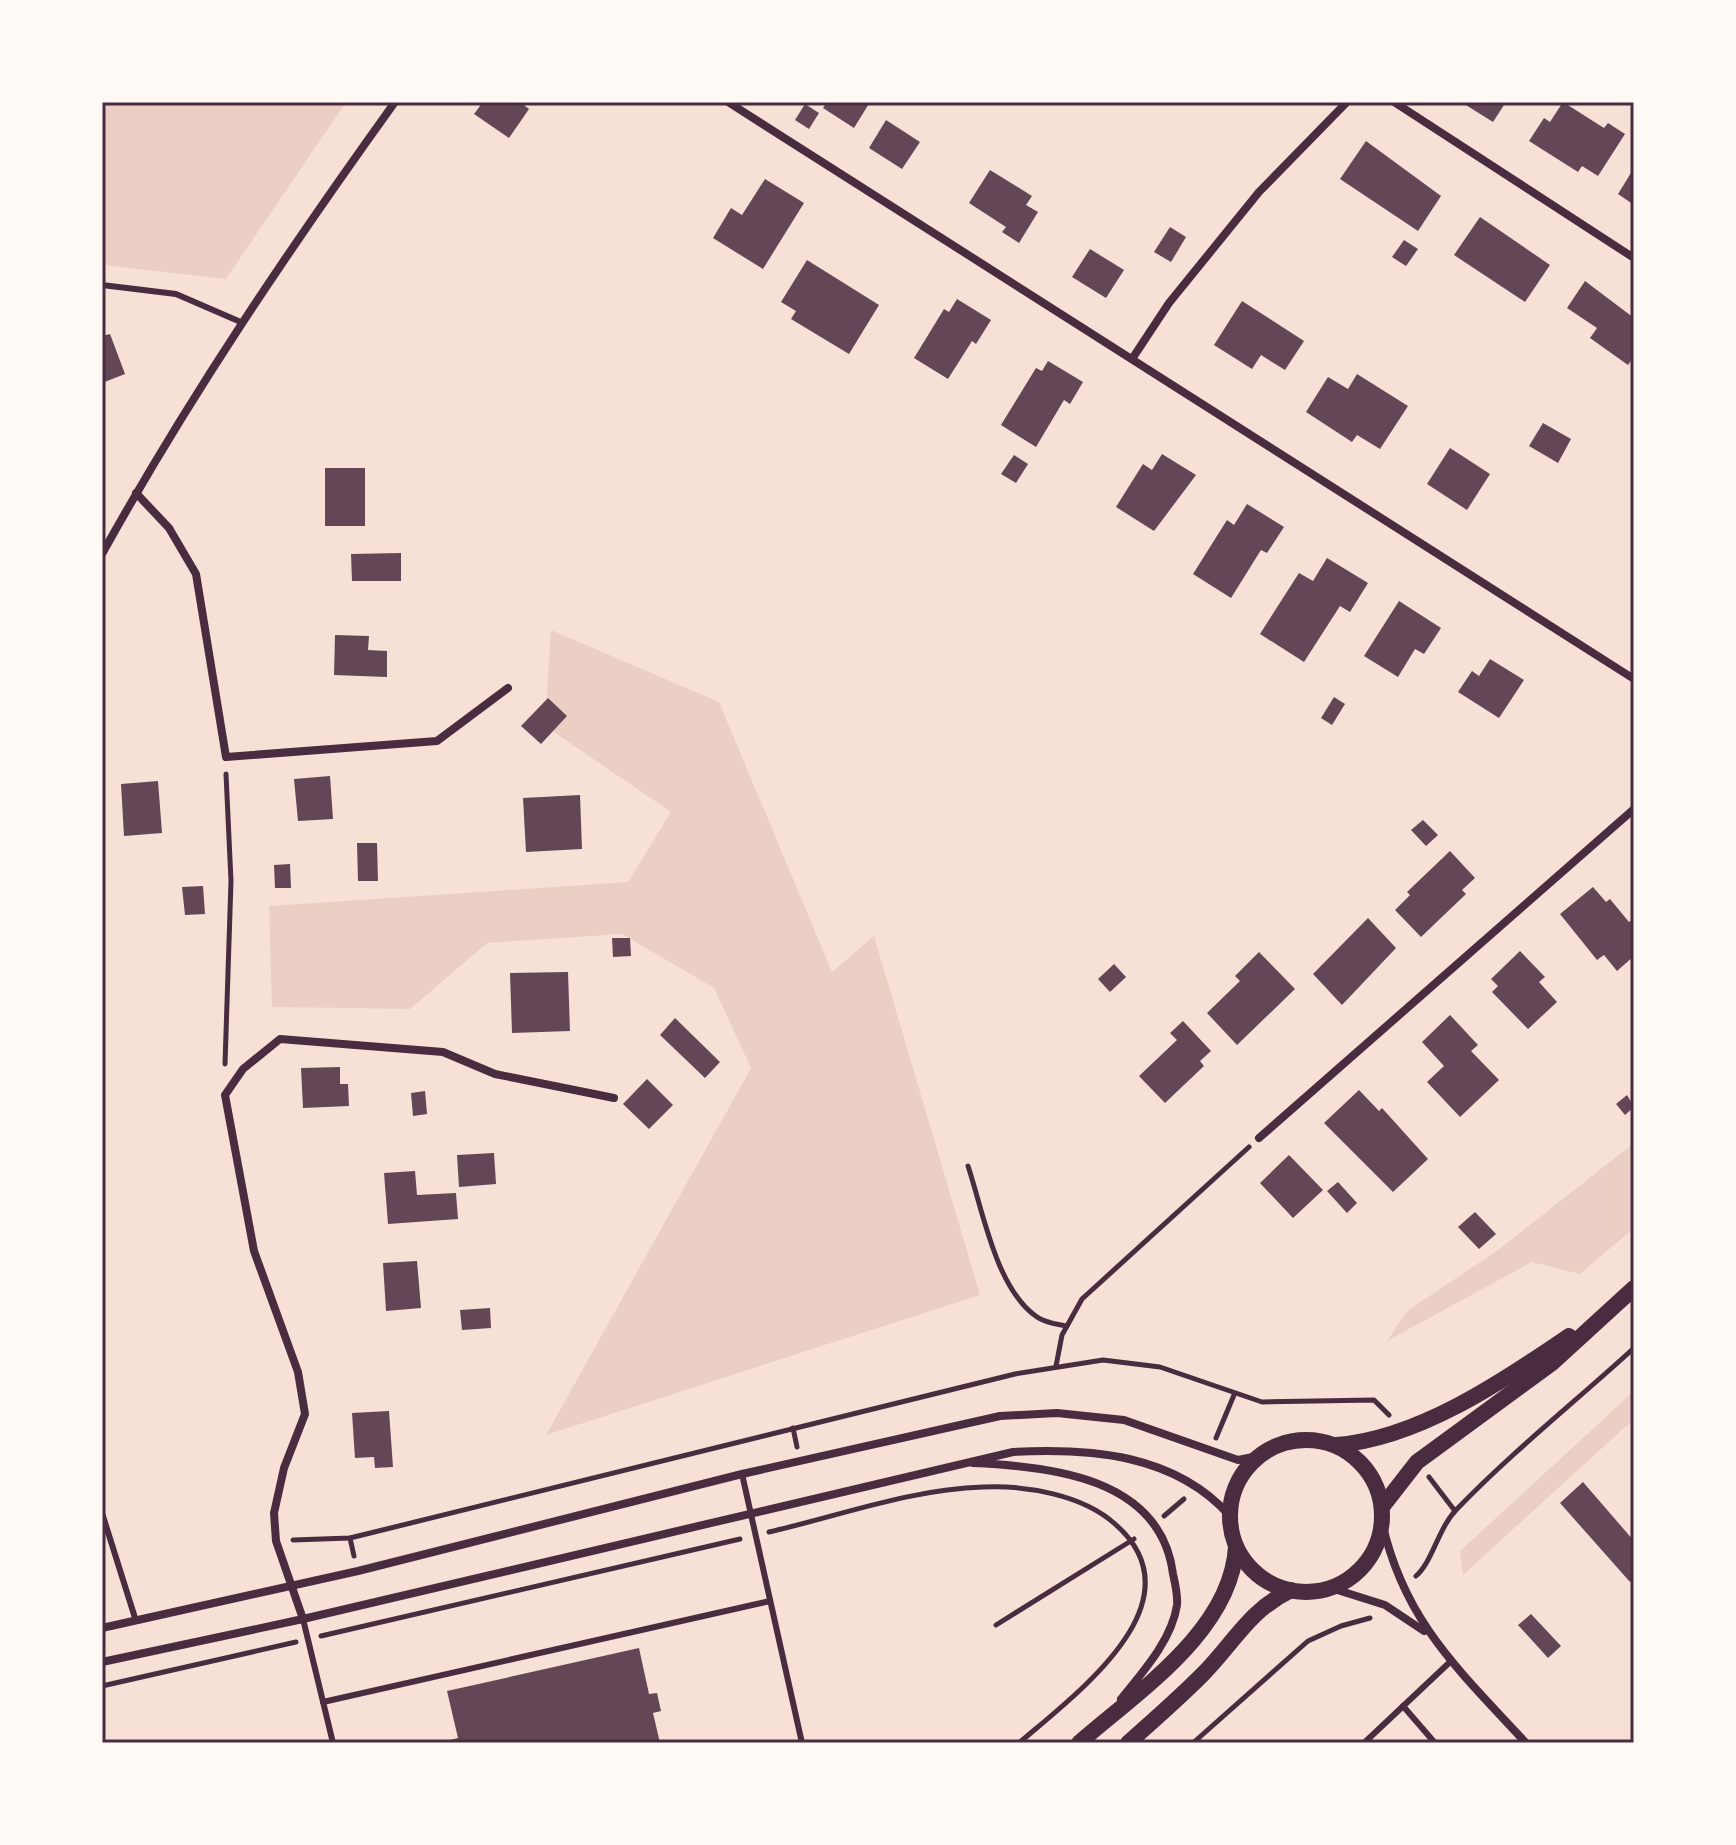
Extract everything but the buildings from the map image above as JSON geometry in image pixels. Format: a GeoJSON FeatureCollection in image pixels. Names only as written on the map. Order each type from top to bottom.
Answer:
{"type":"FeatureCollection","features":[{"type":"Feature","properties":{"kind":"main road"},"geometry":{"type":"LineString","coordinates":[[1236,1547],[1249,1567],[1268,1582],[1291,1590],[1331,1588],[1351,1578],[1377,1544],[1382,1515],[1417,1462],[1552,1363],[1634,1288]]}},
{"type":"Feature","properties":{"kind":"main road"},"geometry":{"type":"LineString","coordinates":[[1079,1743],[1182,1650],[1212,1615],[1235,1565],[1236,1547],[1230,1516],[1238,1483],[1258,1456],[1295,1440],[1336,1445],[1369,1443],[1400,1434],[1544,1353],[1616,1303]]}},
{"type":"Feature","properties":{"kind":"main road"},"geometry":{"type":"LineString","coordinates":[[1336,1445],[1367,1470],[1382,1515]]}},
{"type":"Feature","properties":{"kind":"main road"},"geometry":{"type":"LineString","coordinates":[[1128,1743],[1203,1674],[1249,1618],[1266,1603],[1291,1590]]}},
{"type":"Feature","properties":{"kind":"street"},"geometry":{"type":"LineString","coordinates":[[102,554],[136,493],[293,243],[395,102]]}},
{"type":"Feature","properties":{"kind":"street"},"geometry":{"type":"LineString","coordinates":[[728,102],[1634,679]]}},
{"type":"Feature","properties":{"kind":"street"},"geometry":{"type":"LineString","coordinates":[[1132,359],[1169,303],[1259,192],[1347,102]]}},
{"type":"Feature","properties":{"kind":"street"},"geometry":{"type":"LineString","coordinates":[[1394,102],[1634,258]]}},
{"type":"Feature","properties":{"kind":"street"},"geometry":{"type":"LineString","coordinates":[[136,493],[169,528],[196,574],[226,757],[437,741],[508,688]]}},
{"type":"Feature","properties":{"kind":"street"},"geometry":{"type":"LineString","coordinates":[[1259,1138],[1634,809]]}},
{"type":"Feature","properties":{"kind":"street"},"geometry":{"type":"LineString","coordinates":[[303,1619],[276,1541],[274,1513],[284,1468],[305,1414],[298,1372],[254,1251],[225,1095],[243,1069],[280,1039],[443,1052],[495,1074],[614,1098]]}},
{"type":"Feature","properties":{"kind":"street"},"geometry":{"type":"LineString","coordinates":[[102,1628],[291,1585],[742,1474],[1000,1416],[1057,1413],[1124,1420],[1238,1460],[1258,1456]]}},
{"type":"Feature","properties":{"kind":"street"},"geometry":{"type":"LineString","coordinates":[[102,1662],[303,1619],[1013,1452],[1058,1450],[1108,1455],[1168,1471],[1195,1484],[1230,1516]]}},
{"type":"Feature","properties":{"kind":"street"},"geometry":{"type":"LineString","coordinates":[[960,1463],[1025,1465],[1105,1486],[1135,1503],[1155,1524],[1170,1549],[1177,1604],[1169,1627],[1144,1670],[1105,1721]]}},
{"type":"Feature","properties":{"kind":"street"},"geometry":{"type":"LineString","coordinates":[[1382,1515],[1390,1558],[1428,1634],[1526,1743]]}},
{"type":"Feature","properties":{"kind":"street"},"geometry":{"type":"LineString","coordinates":[[1331,1588],[1385,1605],[1428,1634]]}},
{"type":"Feature","properties":{"kind":"lane"},"geometry":{"type":"LineString","coordinates":[[102,285],[176,294],[243,323]]}},
{"type":"Feature","properties":{"kind":"lane"},"geometry":{"type":"LineString","coordinates":[[742,1474],[802,1743]]}},
{"type":"Feature","properties":{"kind":"lane"},"geometry":{"type":"LineString","coordinates":[[102,1513],[136,1621]]}},
{"type":"Feature","properties":{"kind":"lane"},"geometry":{"type":"LineString","coordinates":[[323,1702],[770,1601]]}},
{"type":"Feature","properties":{"kind":"lane"},"geometry":{"type":"LineString","coordinates":[[303,1619],[333,1743]]}},
{"type":"Feature","properties":{"kind":"lane"},"geometry":{"type":"LineString","coordinates":[[1364,1743],[1451,1661]]}},
{"type":"Feature","properties":{"kind":"lane"},"geometry":{"type":"LineString","coordinates":[[1403,1706],[1435,1743]]}},
{"type":"Feature","properties":{"kind":"path"},"geometry":{"type":"LineString","coordinates":[[225,1095],[231,881],[226,757]]}},
{"type":"Feature","properties":{"kind":"path"},"geometry":{"type":"LineString","coordinates":[[1056,1366],[1067,1326],[1082,1299],[1259,1138]]}},
{"type":"Feature","properties":{"kind":"path"},"geometry":{"type":"LineString","coordinates":[[968,1166],[1003,1272],[1019,1302],[1040,1320],[1067,1326]]}},
{"type":"Feature","properties":{"kind":"path"},"geometry":{"type":"LineString","coordinates":[[1403,1589],[1425,1568],[1433,1545],[1455,1511],[1634,1348]]}},
{"type":"Feature","properties":{"kind":"path"},"geometry":{"type":"LineString","coordinates":[[102,1686],[925,1494],[984,1487],[1044,1492],[1102,1513],[1133,1540],[1146,1567],[1144,1603],[1126,1638],[1096,1674],[1019,1743]]}},
{"type":"Feature","properties":{"kind":"path"},"geometry":{"type":"LineString","coordinates":[[1193,1743],[1308,1641],[1341,1626],[1368,1620],[1385,1605]]}},
{"type":"Feature","properties":{"kind":"shaded area"},"geometry":{"type":"Polygon","coordinates":[[[102,102],[346,102],[226,279],[102,265],[102,102]]]}},
{"type":"Feature","properties":{"kind":"shaded area"},"geometry":{"type":"Polygon","coordinates":[[[551,630],[719,702],[832,972],[874,936],[980,1295],[546,1435],[751,1068],[714,988],[622,934],[487,943],[410,1009],[272,1007],[269,906],[628,882],[671,812],[545,726],[551,630]]]}},
{"type":"Feature","properties":{"kind":"shaded area"},"geometry":{"type":"Polygon","coordinates":[[[1634,1143],[1634,1228],[1580,1274],[1532,1262],[1387,1341],[1407,1311],[1498,1250],[1634,1143]]]}},
{"type":"Feature","properties":{"kind":"shaded area"},"geometry":{"type":"Polygon","coordinates":[[[1634,1391],[1634,1419],[1463,1575],[1460,1551],[1634,1391]]]}}]}
